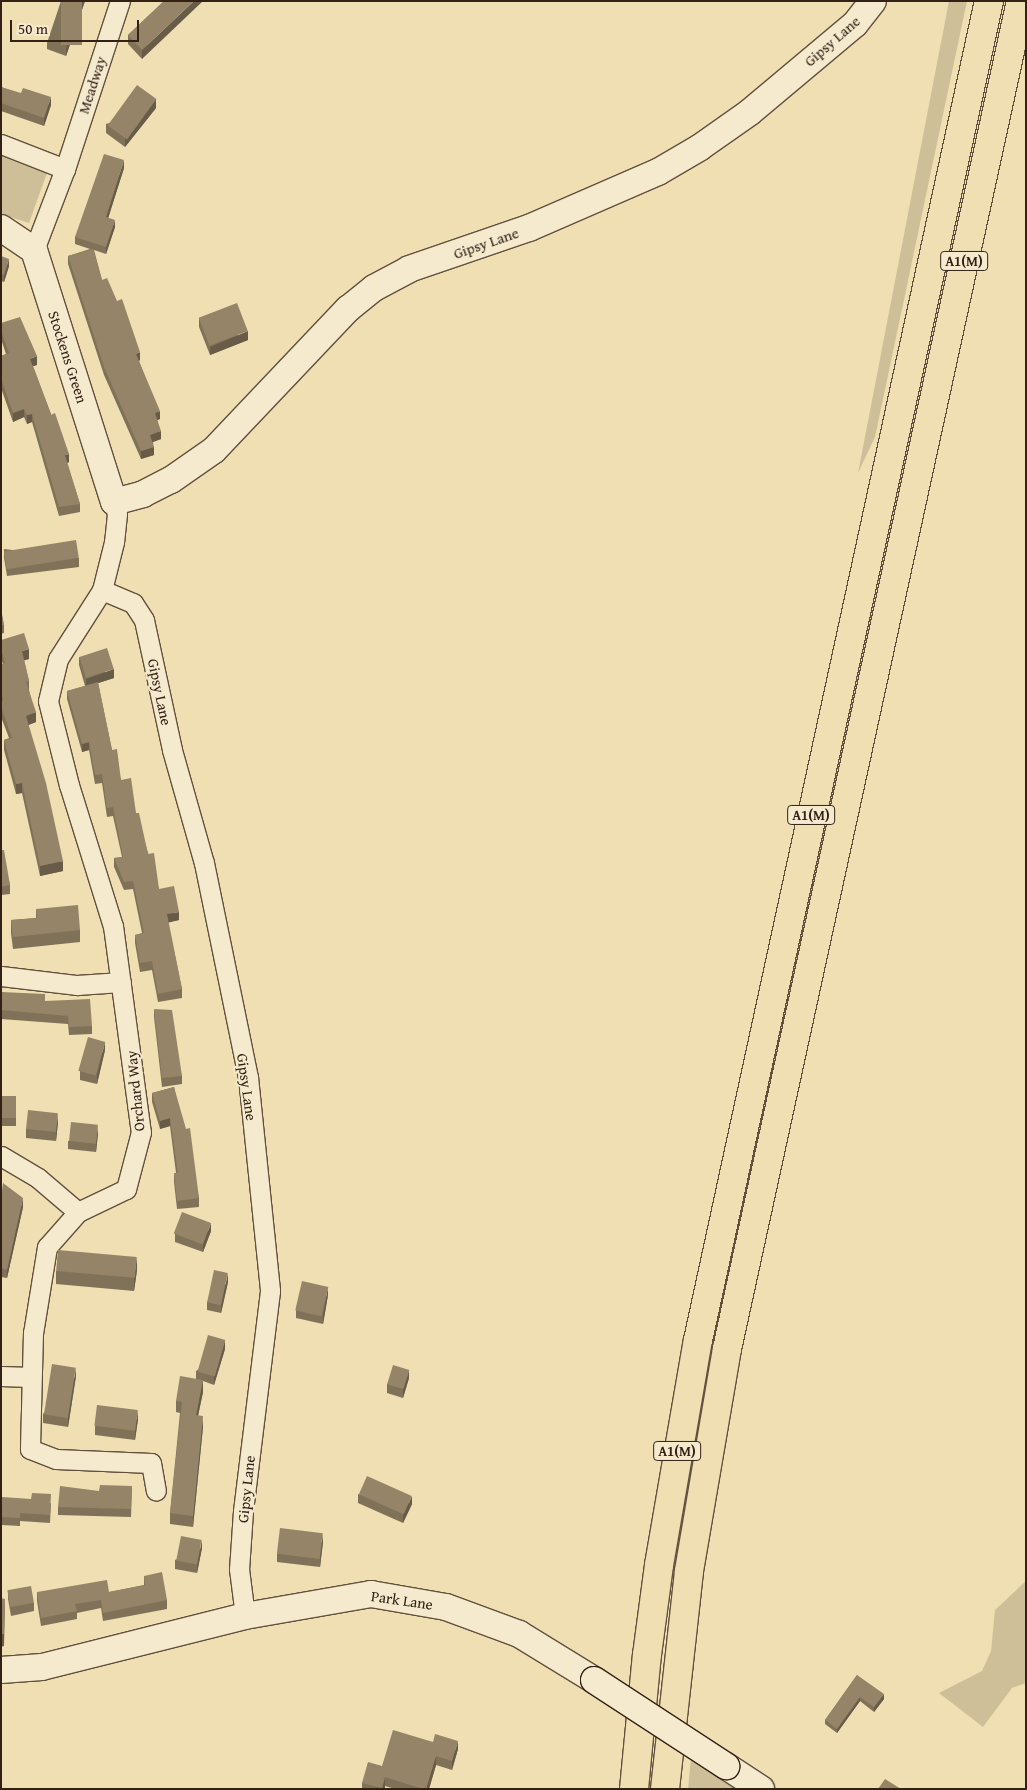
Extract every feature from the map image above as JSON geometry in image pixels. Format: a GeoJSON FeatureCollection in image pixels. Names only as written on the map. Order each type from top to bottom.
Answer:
{"type":"FeatureCollection","features":[{"type":"Feature","properties":{"kind":"highway","name":"A1(M)"},"geometry":{"type":"LineString","coordinates":[[634,1789],[657,1583],[698,1340],[989,1]]}},
{"type":"Feature","properties":{"kind":"highway","name":"A1(M)"},"geometry":{"type":"LineString","coordinates":[[665,1789],[689,1571],[727,1349],[1021,1]]}},
{"type":"Feature","properties":{"kind":"street","name":"Meadway"},"geometry":{"type":"LineString","coordinates":[[34,250],[65,169],[120,1]]}},
{"type":"Feature","properties":{"kind":"street","name":"Gipsy Lane"},"geometry":{"type":"LineString","coordinates":[[114,502],[143,494],[171,480],[214,450],[348,309],[374,288],[409,269],[529,228],[658,172],[699,148],[750,112],[855,24],[873,1]]}},
{"type":"Feature","properties":{"kind":"street"},"geometry":{"type":"LineString","coordinates":[[1,144],[65,169]]}},
{"type":"Feature","properties":{"kind":"street"},"geometry":{"type":"LineString","coordinates":[[1,228],[34,250]]}},
{"type":"Feature","properties":{"kind":"street","name":"Stockens Green"},"geometry":{"type":"LineString","coordinates":[[34,250],[114,502]]}},
{"type":"Feature","properties":{"kind":"street","name":"Orchard Way"},"geometry":{"type":"LineString","coordinates":[[114,502],[117,514],[114,542],[102,590],[58,658],[48,701],[68,785],[114,926],[141,1132],[126,1189],[78,1212],[47,1247],[34,1322],[30,1377],[30,1449],[56,1460],[151,1463],[156,1491]]}},
{"type":"Feature","properties":{"kind":"street","name":"Gipsy Lane"},"geometry":{"type":"LineString","coordinates":[[102,590],[133,603],[144,620],[172,750],[204,863],[248,1077],[270,1291],[243,1511],[239,1568],[245,1616]]}},
{"type":"Feature","properties":{"kind":"street"},"geometry":{"type":"LineString","coordinates":[[1,976],[77,985],[121,982]]}},
{"type":"Feature","properties":{"kind":"street"},"geometry":{"type":"LineString","coordinates":[[1,1156],[38,1178],[78,1212]]}},
{"type":"Feature","properties":{"kind":"street"},"geometry":{"type":"LineString","coordinates":[[1,1376],[30,1377]]}},
{"type":"Feature","properties":{"kind":"street","name":"Park Lane"},"geometry":{"type":"LineString","coordinates":[[1,1670],[42,1667],[245,1616],[371,1594],[446,1606],[519,1634],[594,1680],[761,1789]]}},
{"type":"Feature","properties":{"kind":"shaded area"},"geometry":{"type":"Polygon","coordinates":[[[949,1],[967,1],[875,437],[858,473],[949,1]]]}},
{"type":"Feature","properties":{"kind":"shaded area"},"geometry":{"type":"Polygon","coordinates":[[[1,154],[47,173],[29,223],[1,214],[1,154]]]}},
{"type":"Feature","properties":{"kind":"shaded area"},"geometry":{"type":"Polygon","coordinates":[[[1026,1581],[1026,1683],[1012,1688],[983,1727],[939,1693],[982,1671],[991,1651],[995,1610],[1026,1581]]]}},
{"type":"Feature","properties":{"kind":"shaded area"},"geometry":{"type":"Polygon","coordinates":[[[691,1758],[736,1789],[688,1789],[691,1758]]]}},
{"type":"Feature","properties":{"kind":"building"},"geometry":{"type":"Polygon","coordinates":[[[61,1],[82,1],[82,45],[61,45],[61,1]]]}},
{"type":"Feature","properties":{"kind":"building"},"geometry":{"type":"Polygon","coordinates":[[[164,1],[194,1],[142,50],[128,35],[164,1]]]}},
{"type":"Feature","properties":{"kind":"building"},"geometry":{"type":"Polygon","coordinates":[[[137,85],[156,99],[127,140],[108,125],[137,85]]]}},
{"type":"Feature","properties":{"kind":"building"},"geometry":{"type":"Polygon","coordinates":[[[1,87],[21,93],[23,88],[51,97],[44,118],[1,103],[1,87]]]}},
{"type":"Feature","properties":{"kind":"building"},"geometry":{"type":"Polygon","coordinates":[[[104,154],[124,160],[106,217],[115,220],[106,247],[75,237],[104,154]]]}},
{"type":"Feature","properties":{"kind":"building"},"geometry":{"type":"Polygon","coordinates":[[[93,249],[102,280],[107,278],[117,301],[122,299],[140,352],[136,354],[160,411],[155,413],[161,431],[150,435],[154,447],[141,451],[104,367],[68,256],[93,249]]]}},
{"type":"Feature","properties":{"kind":"building"},"geometry":{"type":"Polygon","coordinates":[[[1,256],[9,259],[4,275],[1,274],[1,256]]]}},
{"type":"Feature","properties":{"kind":"building"},"geometry":{"type":"Polygon","coordinates":[[[237,303],[248,331],[209,346],[199,318],[237,303]]]}},
{"type":"Feature","properties":{"kind":"building"},"geometry":{"type":"Polygon","coordinates":[[[20,317],[37,356],[30,359],[51,415],[55,413],[69,454],[65,455],[80,504],[59,507],[32,414],[27,415],[24,409],[13,413],[1,379],[1,356],[9,353],[1,331],[1,323],[20,317]]]}},
{"type":"Feature","properties":{"kind":"building"},"geometry":{"type":"Polygon","coordinates":[[[76,540],[79,558],[7,569],[4,551],[76,540]]]}},
{"type":"Feature","properties":{"kind":"building"},"geometry":{"type":"Polygon","coordinates":[[[1,610],[4,625],[1,625],[1,610]]]}},
{"type":"Feature","properties":{"kind":"building"},"geometry":{"type":"Polygon","coordinates":[[[24,633],[29,649],[22,651],[29,681],[26,682],[36,712],[26,716],[46,783],[63,861],[40,866],[22,783],[16,784],[4,740],[12,738],[1,707],[1,701],[3,700],[1,692],[1,664],[5,663],[1,649],[1,640],[24,633]]]}},
{"type":"Feature","properties":{"kind":"building"},"geometry":{"type":"Polygon","coordinates":[[[107,648],[114,669],[86,678],[79,657],[107,648]]]}},
{"type":"Feature","properties":{"kind":"building"},"geometry":{"type":"Polygon","coordinates":[[[98,682],[112,750],[117,749],[121,780],[131,778],[136,813],[139,813],[148,854],[154,853],[159,889],[174,886],[179,912],[167,914],[182,989],[158,994],[152,961],[140,963],[135,935],[144,933],[133,881],[124,882],[114,858],[123,857],[113,807],[107,808],[102,774],[95,775],[89,742],[82,744],[67,691],[98,682]]]}},
{"type":"Feature","properties":{"kind":"building"},"geometry":{"type":"Polygon","coordinates":[[[1,850],[4,850],[10,885],[1,887],[1,850]]]}},
{"type":"Feature","properties":{"kind":"building"},"geometry":{"type":"Polygon","coordinates":[[[78,905],[80,930],[13,937],[11,920],[37,918],[36,909],[78,905]]]}},
{"type":"Feature","properties":{"kind":"building"},"geometry":{"type":"Polygon","coordinates":[[[1,992],[45,994],[45,1001],[90,999],[92,1026],[69,1027],[68,1016],[1,1010],[1,992]]]}},
{"type":"Feature","properties":{"kind":"building"},"geometry":{"type":"Polygon","coordinates":[[[154,1009],[172,1010],[182,1076],[162,1078],[154,1009]]]}},
{"type":"Feature","properties":{"kind":"building"},"geometry":{"type":"Polygon","coordinates":[[[88,1037],[105,1042],[96,1076],[78,1071],[88,1037]]]}},
{"type":"Feature","properties":{"kind":"building"},"geometry":{"type":"Polygon","coordinates":[[[174,1087],[186,1129],[190,1128],[199,1198],[177,1201],[174,1173],[178,1173],[170,1118],[160,1121],[152,1093],[174,1087]]]}},
{"type":"Feature","properties":{"kind":"building"},"geometry":{"type":"Polygon","coordinates":[[[1,1096],[16,1096],[16,1118],[1,1118],[1,1096]]]}},
{"type":"Feature","properties":{"kind":"building"},"geometry":{"type":"Polygon","coordinates":[[[28,1110],[58,1113],[56,1132],[26,1129],[28,1110]]]}},
{"type":"Feature","properties":{"kind":"building"},"geometry":{"type":"Polygon","coordinates":[[[71,1122],[98,1125],[96,1144],[69,1141],[71,1122]]]}},
{"type":"Feature","properties":{"kind":"building"},"geometry":{"type":"Polygon","coordinates":[[[3,1183],[23,1198],[7,1270],[1,1268],[1,1197],[3,1183]]]}},
{"type":"Feature","properties":{"kind":"building"},"geometry":{"type":"Polygon","coordinates":[[[182,1212],[211,1223],[203,1245],[174,1233],[182,1212]]]}},
{"type":"Feature","properties":{"kind":"building"},"geometry":{"type":"Polygon","coordinates":[[[58,1250],[137,1257],[135,1278],[56,1271],[58,1250]]]}},
{"type":"Feature","properties":{"kind":"building"},"geometry":{"type":"Polygon","coordinates":[[[214,1270],[228,1273],[221,1305],[207,1302],[214,1270]]]}},
{"type":"Feature","properties":{"kind":"building"},"geometry":{"type":"Polygon","coordinates":[[[302,1281],[328,1287],[322,1316],[295,1310],[302,1281]]]}},
{"type":"Feature","properties":{"kind":"building"},"geometry":{"type":"Polygon","coordinates":[[[208,1335],[225,1340],[215,1376],[198,1372],[208,1335]]]}},
{"type":"Feature","properties":{"kind":"building"},"geometry":{"type":"Polygon","coordinates":[[[52,1364],[76,1368],[68,1418],[44,1414],[52,1364]]]}},
{"type":"Feature","properties":{"kind":"building"},"geometry":{"type":"Polygon","coordinates":[[[393,1365],[409,1370],[403,1389],[387,1384],[393,1365]]]}},
{"type":"Feature","properties":{"kind":"building"},"geometry":{"type":"Polygon","coordinates":[[[180,1376],[203,1380],[196,1415],[203,1416],[193,1516],[170,1513],[182,1402],[176,1401],[180,1376]]]}},
{"type":"Feature","properties":{"kind":"building"},"geometry":{"type":"Polygon","coordinates":[[[97,1405],[138,1410],[135,1431],[94,1426],[97,1405]]]}},
{"type":"Feature","properties":{"kind":"building"},"geometry":{"type":"Polygon","coordinates":[[[367,1476],[412,1496],[404,1514],[359,1494],[367,1476]]]}},
{"type":"Feature","properties":{"kind":"building"},"geometry":{"type":"Polygon","coordinates":[[[100,1485],[132,1486],[131,1509],[58,1507],[60,1486],[99,1491],[100,1485]]]}},
{"type":"Feature","properties":{"kind":"building"},"geometry":{"type":"Polygon","coordinates":[[[32,1493],[51,1494],[50,1515],[20,1513],[20,1518],[2,1517],[2,1497],[31,1499],[32,1493]]]}},
{"type":"Feature","properties":{"kind":"building"},"geometry":{"type":"Polygon","coordinates":[[[280,1528],[323,1533],[320,1559],[277,1554],[280,1528]]]}},
{"type":"Feature","properties":{"kind":"building"},"geometry":{"type":"Polygon","coordinates":[[[181,1536],[202,1540],[197,1565],[176,1561],[181,1536]]]}},
{"type":"Feature","properties":{"kind":"building"},"geometry":{"type":"Polygon","coordinates":[[[162,1572],[167,1600],[103,1613],[101,1600],[75,1604],[77,1611],[41,1618],[37,1592],[107,1580],[109,1592],[145,1585],[144,1576],[162,1572]]]}},
{"type":"Feature","properties":{"kind":"building"},"geometry":{"type":"Polygon","coordinates":[[[31,1586],[34,1603],[10,1607],[7,1590],[31,1586]]]}},
{"type":"Feature","properties":{"kind":"building"},"geometry":{"type":"Polygon","coordinates":[[[1,1598],[5,1599],[4,1634],[1,1634],[1,1598]]]}},
{"type":"Feature","properties":{"kind":"building"},"geometry":{"type":"Polygon","coordinates":[[[857,1675],[884,1694],[874,1707],[860,1697],[837,1729],[825,1720],[857,1675]]]}},
{"type":"Feature","properties":{"kind":"building"},"geometry":{"type":"Polygon","coordinates":[[[393,1730],[433,1742],[435,1734],[458,1741],[452,1761],[436,1756],[426,1789],[385,1777],[382,1788],[362,1783],[368,1762],[382,1766],[393,1730]]]}},
{"type":"Feature","properties":{"kind":"building"},"geometry":{"type":"Polygon","coordinates":[[[885,1779],[901,1789],[878,1789],[885,1779]]]}}]}
